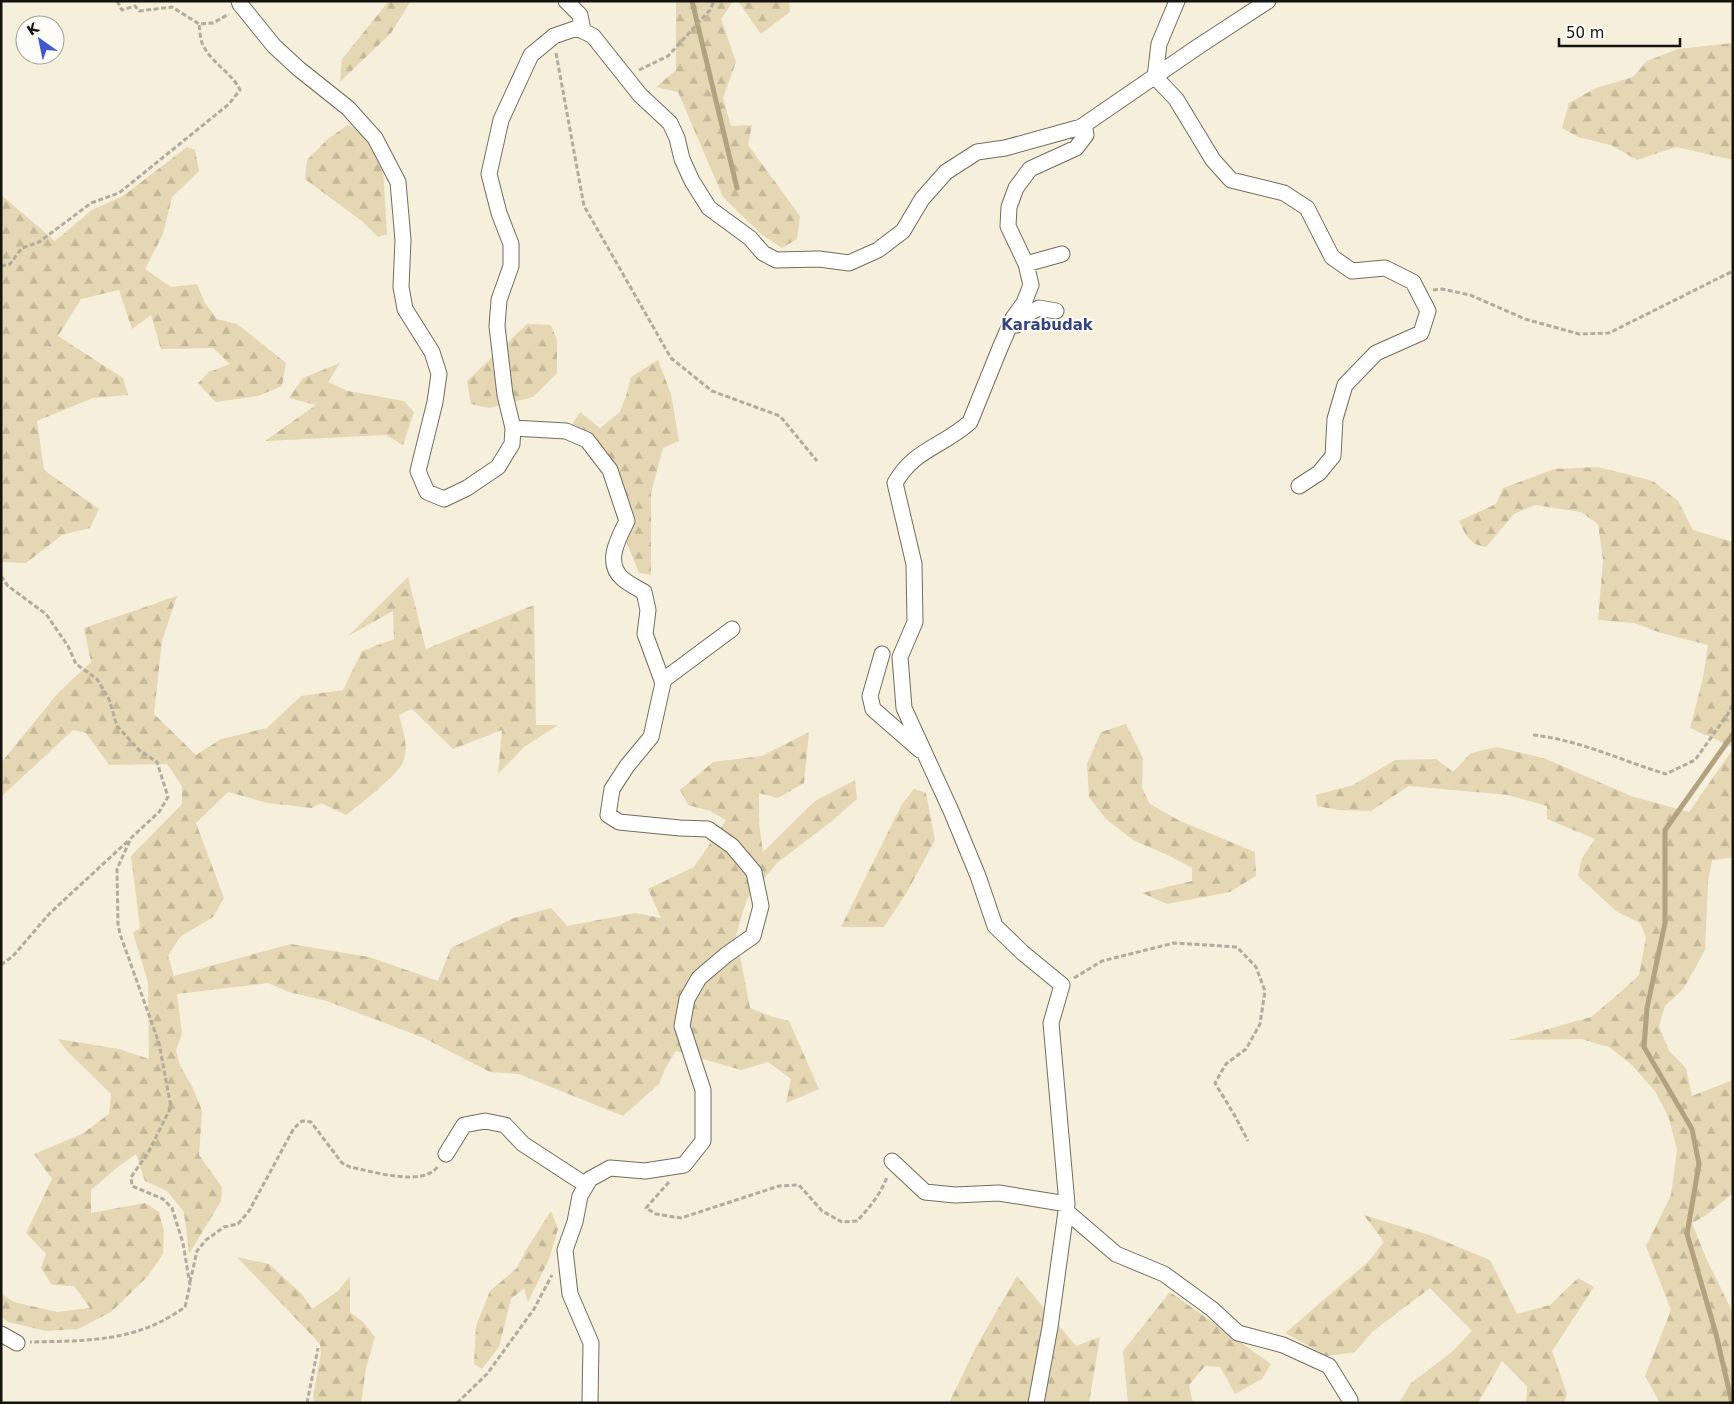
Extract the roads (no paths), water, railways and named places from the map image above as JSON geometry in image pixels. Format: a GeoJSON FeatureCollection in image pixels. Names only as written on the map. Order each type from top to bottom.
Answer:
{"type":"FeatureCollection","features":[{"type":"Feature","properties":{"kind":"street"},"geometry":{"type":"LineString","coordinates":[[566,1],[580,16],[583,31]]}},
{"type":"Feature","properties":{"kind":"street"},"geometry":{"type":"LineString","coordinates":[[1155,77],[1159,44],[1177,1]]}},
{"type":"Feature","properties":{"kind":"street"},"geometry":{"type":"LineString","coordinates":[[242,6],[274,46],[299,69],[348,108],[375,138],[398,182],[403,240],[401,287],[405,309],[432,352],[439,374],[435,402],[418,471],[427,492],[444,499],[467,488],[498,466],[512,444],[514,428],[505,394],[497,326],[499,300],[511,266],[511,244],[499,213],[489,174],[501,120],[531,55],[554,36],[576,28],[593,36],[640,94],[670,123],[677,138],[682,159],[692,181],[709,208],[750,238],[763,252],[776,260],[819,259],[849,263],[878,250],[903,231],[922,199],[946,172],[977,152],[1013,146],[1082,127],[1268,1]]}},
{"type":"Feature","properties":{"kind":"street"},"geometry":{"type":"LineString","coordinates":[[1155,77],[1176,99],[1213,160],[1231,180],[1284,193],[1307,208],[1332,257],[1352,271],[1385,268],[1413,282],[1428,312],[1421,333],[1376,353],[1345,385],[1335,419],[1333,456],[1320,473],[1299,486]]}},
{"type":"Feature","properties":{"kind":"street"},"geometry":{"type":"LineString","coordinates":[[1036,1403],[1050,1327],[1066,1208],[1051,1023],[1062,985],[1023,953],[995,926],[978,876],[952,813],[904,708],[900,657],[915,622],[914,564],[896,483],[903,470],[917,457],[962,430],[970,422],[1013,318],[1024,303],[1031,285],[1026,264],[1008,226],[1009,207],[1016,188],[1030,169],[1076,148],[1086,135],[1082,127]]}},
{"type":"Feature","properties":{"kind":"street"},"geometry":{"type":"LineString","coordinates":[[1026,264],[1062,254]]}},
{"type":"Feature","properties":{"kind":"street"},"geometry":{"type":"LineString","coordinates":[[1000,348],[1024,316],[1039,308],[1056,311]]}},
{"type":"Feature","properties":{"kind":"street"},"geometry":{"type":"LineString","coordinates":[[514,428],[566,431],[587,440],[610,470],[627,521],[615,544],[613,564],[622,578],[644,592],[648,610],[644,634],[662,681],[651,737],[627,766],[612,789],[608,815],[619,822],[708,829],[732,846],[754,872],[761,906],[753,936],[726,955],[699,978],[687,999],[682,1026],[703,1090],[703,1141],[684,1165],[644,1171],[610,1168],[590,1179],[580,1196],[575,1222],[564,1250],[570,1294],[591,1343],[590,1403]]}},
{"type":"Feature","properties":{"kind":"street"},"geometry":{"type":"LineString","coordinates":[[662,681],[732,629]]}},
{"type":"Feature","properties":{"kind":"street"},"geometry":{"type":"LineString","coordinates":[[882,654],[870,696],[873,709],[925,754]]}},
{"type":"Feature","properties":{"kind":"street"},"geometry":{"type":"LineString","coordinates":[[446,1154],[464,1125],[485,1121],[505,1125],[523,1144],[586,1185]]}},
{"type":"Feature","properties":{"kind":"street"},"geometry":{"type":"LineString","coordinates":[[892,1161],[925,1192],[954,1195],[998,1193],[1066,1208],[1116,1254],[1164,1274],[1212,1309],[1238,1333],[1283,1345],[1329,1366],[1350,1403]]}},
{"type":"Feature","properties":{"kind":"street"},"geometry":{"type":"LineString","coordinates":[[1,1334],[17,1343]]}},
{"type":"Feature","properties":{"kind":"waterway"},"geometry":{"type":"LineString","coordinates":[[692,1],[737,188]]}},
{"type":"Feature","properties":{"kind":"waterway"},"geometry":{"type":"LineString","coordinates":[[1732,1403],[1716,1334],[1687,1234],[1699,1164],[1692,1129],[1644,1047],[1647,1008],[1665,923],[1665,830],[1733,734]]}},
{"type":"Feature","properties":{"kind":"district","name":"Karabudak"},"geometry":{"type":"Point","coordinates":[1047,325]}}]}
